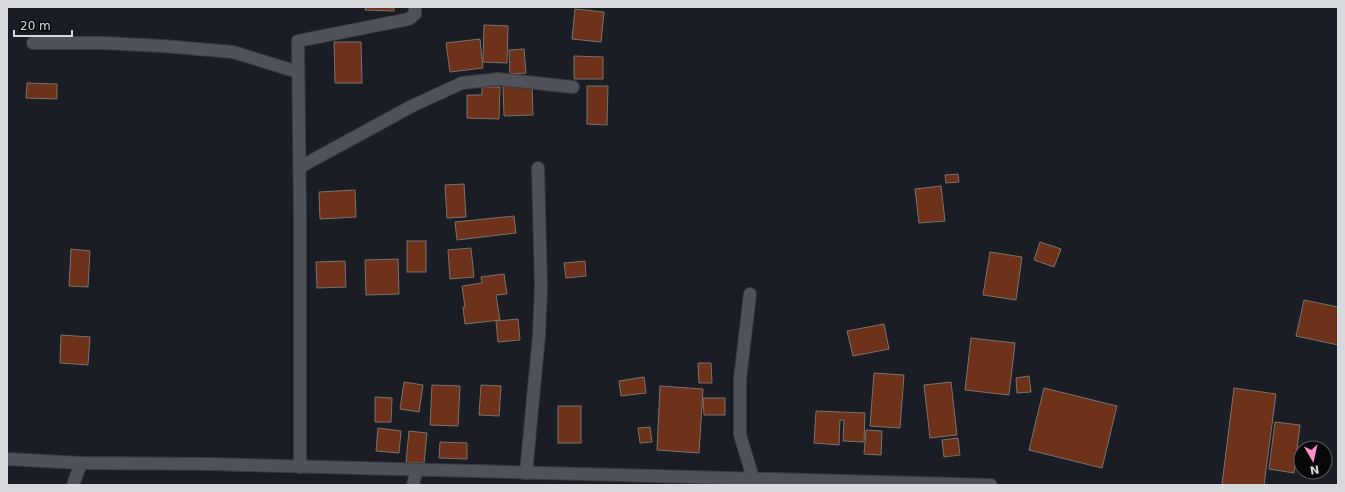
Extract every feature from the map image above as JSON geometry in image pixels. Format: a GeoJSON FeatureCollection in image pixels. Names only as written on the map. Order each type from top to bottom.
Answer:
{"type":"FeatureCollection","features":[{"type":"Feature","properties":{"kind":"street"},"geometry":{"type":"LineString","coordinates":[[300,467],[300,167],[298,41],[410,19],[415,14],[415,7]]}},
{"type":"Feature","properties":{"kind":"street"},"geometry":{"type":"LineString","coordinates":[[33,43],[103,43],[233,52],[298,72]]}},
{"type":"Feature","properties":{"kind":"street"},"geometry":{"type":"LineString","coordinates":[[300,167],[412,106],[462,83],[498,79],[572,87]]}},
{"type":"Feature","properties":{"kind":"street"},"geometry":{"type":"LineString","coordinates":[[526,472],[539,335],[541,286],[538,168]]}},
{"type":"Feature","properties":{"kind":"street"},"geometry":{"type":"LineString","coordinates":[[750,294],[740,379],[740,435],[753,478]]}},
{"type":"Feature","properties":{"kind":"street"},"geometry":{"type":"LineString","coordinates":[[7,459],[81,463],[211,464],[990,485]]}},
{"type":"Feature","properties":{"kind":"street"},"geometry":{"type":"LineString","coordinates":[[73,485],[81,463]]}},
{"type":"Feature","properties":{"kind":"street"},"geometry":{"type":"LineString","coordinates":[[413,485],[417,470]]}},
{"type":"Feature","properties":{"kind":"building"},"geometry":{"type":"Polygon","coordinates":[[[366,7],[394,7],[394,11],[365,10],[366,7]]]}},
{"type":"Feature","properties":{"kind":"building"},"geometry":{"type":"Polygon","coordinates":[[[575,9],[604,12],[601,42],[572,39],[575,9]]]}},
{"type":"Feature","properties":{"kind":"building"},"geometry":{"type":"Polygon","coordinates":[[[484,25],[508,26],[507,63],[483,62],[484,25]]]}},
{"type":"Feature","properties":{"kind":"building"},"geometry":{"type":"Polygon","coordinates":[[[480,39],[483,68],[450,72],[446,43],[480,39]]]}},
{"type":"Feature","properties":{"kind":"building"},"geometry":{"type":"Polygon","coordinates":[[[334,42],[361,42],[362,83],[335,83],[334,42]]]}},
{"type":"Feature","properties":{"kind":"building"},"geometry":{"type":"Polygon","coordinates":[[[524,49],[526,73],[510,74],[509,50],[524,49]]]}},
{"type":"Feature","properties":{"kind":"building"},"geometry":{"type":"Polygon","coordinates":[[[574,56],[603,57],[603,79],[574,79],[574,56]]]}},
{"type":"Feature","properties":{"kind":"building"},"geometry":{"type":"Polygon","coordinates":[[[27,83],[57,84],[57,99],[26,98],[27,83]]]}},
{"type":"Feature","properties":{"kind":"building"},"geometry":{"type":"Polygon","coordinates":[[[503,84],[532,84],[533,115],[504,116],[503,84]]]}},
{"type":"Feature","properties":{"kind":"building"},"geometry":{"type":"Polygon","coordinates":[[[587,86],[608,86],[607,125],[587,124],[587,86]]]}},
{"type":"Feature","properties":{"kind":"building"},"geometry":{"type":"Polygon","coordinates":[[[482,87],[500,87],[499,119],[467,118],[467,95],[482,95],[482,87]]]}},
{"type":"Feature","properties":{"kind":"building"},"geometry":{"type":"Polygon","coordinates":[[[958,174],[959,182],[946,183],[945,175],[958,174]]]}},
{"type":"Feature","properties":{"kind":"building"},"geometry":{"type":"Polygon","coordinates":[[[464,184],[466,217],[447,218],[445,185],[464,184]]]}},
{"type":"Feature","properties":{"kind":"building"},"geometry":{"type":"Polygon","coordinates":[[[941,186],[945,221],[919,223],[915,189],[941,186]]]}},
{"type":"Feature","properties":{"kind":"building"},"geometry":{"type":"Polygon","coordinates":[[[355,190],[356,217],[320,219],[319,192],[355,190]]]}},
{"type":"Feature","properties":{"kind":"building"},"geometry":{"type":"Polygon","coordinates":[[[514,216],[516,233],[457,240],[455,222],[514,216]]]}},
{"type":"Feature","properties":{"kind":"building"},"geometry":{"type":"Polygon","coordinates":[[[407,241],[426,241],[426,272],[407,272],[407,241]]]}},
{"type":"Feature","properties":{"kind":"building"},"geometry":{"type":"Polygon","coordinates":[[[1040,242],[1061,249],[1054,267],[1034,260],[1040,242]]]}},
{"type":"Feature","properties":{"kind":"building"},"geometry":{"type":"Polygon","coordinates":[[[471,248],[474,277],[450,279],[448,250],[471,248]]]}},
{"type":"Feature","properties":{"kind":"building"},"geometry":{"type":"Polygon","coordinates":[[[71,249],[90,251],[88,287],[69,286],[71,249]]]}},
{"type":"Feature","properties":{"kind":"building"},"geometry":{"type":"Polygon","coordinates":[[[990,252],[1022,257],[1016,300],[983,295],[990,252]]]}},
{"type":"Feature","properties":{"kind":"building"},"geometry":{"type":"Polygon","coordinates":[[[398,259],[399,294],[366,295],[365,260],[398,259]]]}},
{"type":"Feature","properties":{"kind":"building"},"geometry":{"type":"Polygon","coordinates":[[[345,261],[346,287],[317,288],[316,262],[345,261]]]}},
{"type":"Feature","properties":{"kind":"building"},"geometry":{"type":"Polygon","coordinates":[[[585,261],[586,276],[566,278],[564,263],[585,261]]]}},
{"type":"Feature","properties":{"kind":"building"},"geometry":{"type":"Polygon","coordinates":[[[504,274],[507,294],[496,295],[500,320],[465,324],[463,307],[465,307],[462,286],[482,283],[481,277],[504,274]]]}},
{"type":"Feature","properties":{"kind":"building"},"geometry":{"type":"Polygon","coordinates":[[[1304,300],[1338,307],[1338,345],[1296,336],[1304,300]]]}},
{"type":"Feature","properties":{"kind":"building"},"geometry":{"type":"Polygon","coordinates":[[[518,319],[520,340],[498,342],[496,321],[518,319]]]}},
{"type":"Feature","properties":{"kind":"building"},"geometry":{"type":"Polygon","coordinates":[[[884,324],[889,349],[853,356],[847,331],[884,324]]]}},
{"type":"Feature","properties":{"kind":"building"},"geometry":{"type":"Polygon","coordinates":[[[61,335],[90,337],[88,365],[60,363],[61,335]]]}},
{"type":"Feature","properties":{"kind":"building"},"geometry":{"type":"Polygon","coordinates":[[[971,338],[1015,343],[1009,395],[965,390],[971,338]]]}},
{"type":"Feature","properties":{"kind":"building"},"geometry":{"type":"Polygon","coordinates":[[[698,363],[711,363],[712,383],[699,383],[698,363]]]}},
{"type":"Feature","properties":{"kind":"building"},"geometry":{"type":"Polygon","coordinates":[[[874,373],[904,375],[900,428],[870,426],[874,373]]]}},
{"type":"Feature","properties":{"kind":"building"},"geometry":{"type":"Polygon","coordinates":[[[1029,376],[1031,392],[1017,393],[1016,378],[1029,376]]]}},
{"type":"Feature","properties":{"kind":"building"},"geometry":{"type":"Polygon","coordinates":[[[644,377],[646,393],[621,396],[619,381],[644,377]]]}},
{"type":"Feature","properties":{"kind":"building"},"geometry":{"type":"Polygon","coordinates":[[[404,382],[423,385],[419,412],[400,409],[404,382]]]}},
{"type":"Feature","properties":{"kind":"building"},"geometry":{"type":"Polygon","coordinates":[[[951,382],[957,435],[930,438],[924,385],[951,382]]]}},
{"type":"Feature","properties":{"kind":"building"},"geometry":{"type":"Polygon","coordinates":[[[432,385],[460,386],[458,426],[430,425],[432,385]]]}},
{"type":"Feature","properties":{"kind":"building"},"geometry":{"type":"Polygon","coordinates":[[[481,385],[501,386],[499,416],[479,415],[481,385]]]}},
{"type":"Feature","properties":{"kind":"building"},"geometry":{"type":"Polygon","coordinates":[[[660,386],[703,389],[699,453],[657,450],[660,386]]]}},
{"type":"Feature","properties":{"kind":"building"},"geometry":{"type":"Polygon","coordinates":[[[1044,388],[1117,406],[1102,468],[1029,450],[1044,388]]]}},
{"type":"Feature","properties":{"kind":"building"},"geometry":{"type":"Polygon","coordinates":[[[1234,388],[1276,394],[1264,485],[1222,484],[1234,388]]]}},
{"type":"Feature","properties":{"kind":"building"},"geometry":{"type":"Polygon","coordinates":[[[375,397],[392,398],[391,422],[375,422],[375,397]]]}},
{"type":"Feature","properties":{"kind":"building"},"geometry":{"type":"Polygon","coordinates":[[[703,398],[725,398],[725,415],[704,415],[703,398]]]}},
{"type":"Feature","properties":{"kind":"building"},"geometry":{"type":"Polygon","coordinates":[[[558,406],[581,406],[581,443],[558,443],[558,406]]]}},
{"type":"Feature","properties":{"kind":"building"},"geometry":{"type":"Polygon","coordinates":[[[816,411],[865,413],[864,442],[843,441],[844,420],[840,420],[839,445],[814,443],[816,411]]]}},
{"type":"Feature","properties":{"kind":"building"},"geometry":{"type":"Polygon","coordinates":[[[1275,422],[1300,425],[1298,440],[1293,440],[1293,473],[1269,469],[1275,422]]]}},
{"type":"Feature","properties":{"kind":"building"},"geometry":{"type":"Polygon","coordinates":[[[650,427],[652,442],[640,443],[638,428],[650,427]]]}},
{"type":"Feature","properties":{"kind":"building"},"geometry":{"type":"Polygon","coordinates":[[[378,428],[401,431],[399,453],[376,451],[378,428]]]}},
{"type":"Feature","properties":{"kind":"building"},"geometry":{"type":"Polygon","coordinates":[[[866,430],[882,431],[881,455],[864,454],[866,430]]]}},
{"type":"Feature","properties":{"kind":"building"},"geometry":{"type":"Polygon","coordinates":[[[409,431],[427,433],[424,463],[406,462],[409,431]]]}},
{"type":"Feature","properties":{"kind":"building"},"geometry":{"type":"Polygon","coordinates":[[[958,438],[960,455],[944,457],[942,440],[958,438]]]}},
{"type":"Feature","properties":{"kind":"building"},"geometry":{"type":"Polygon","coordinates":[[[440,442],[467,443],[467,459],[439,458],[440,442]]]}}]}
